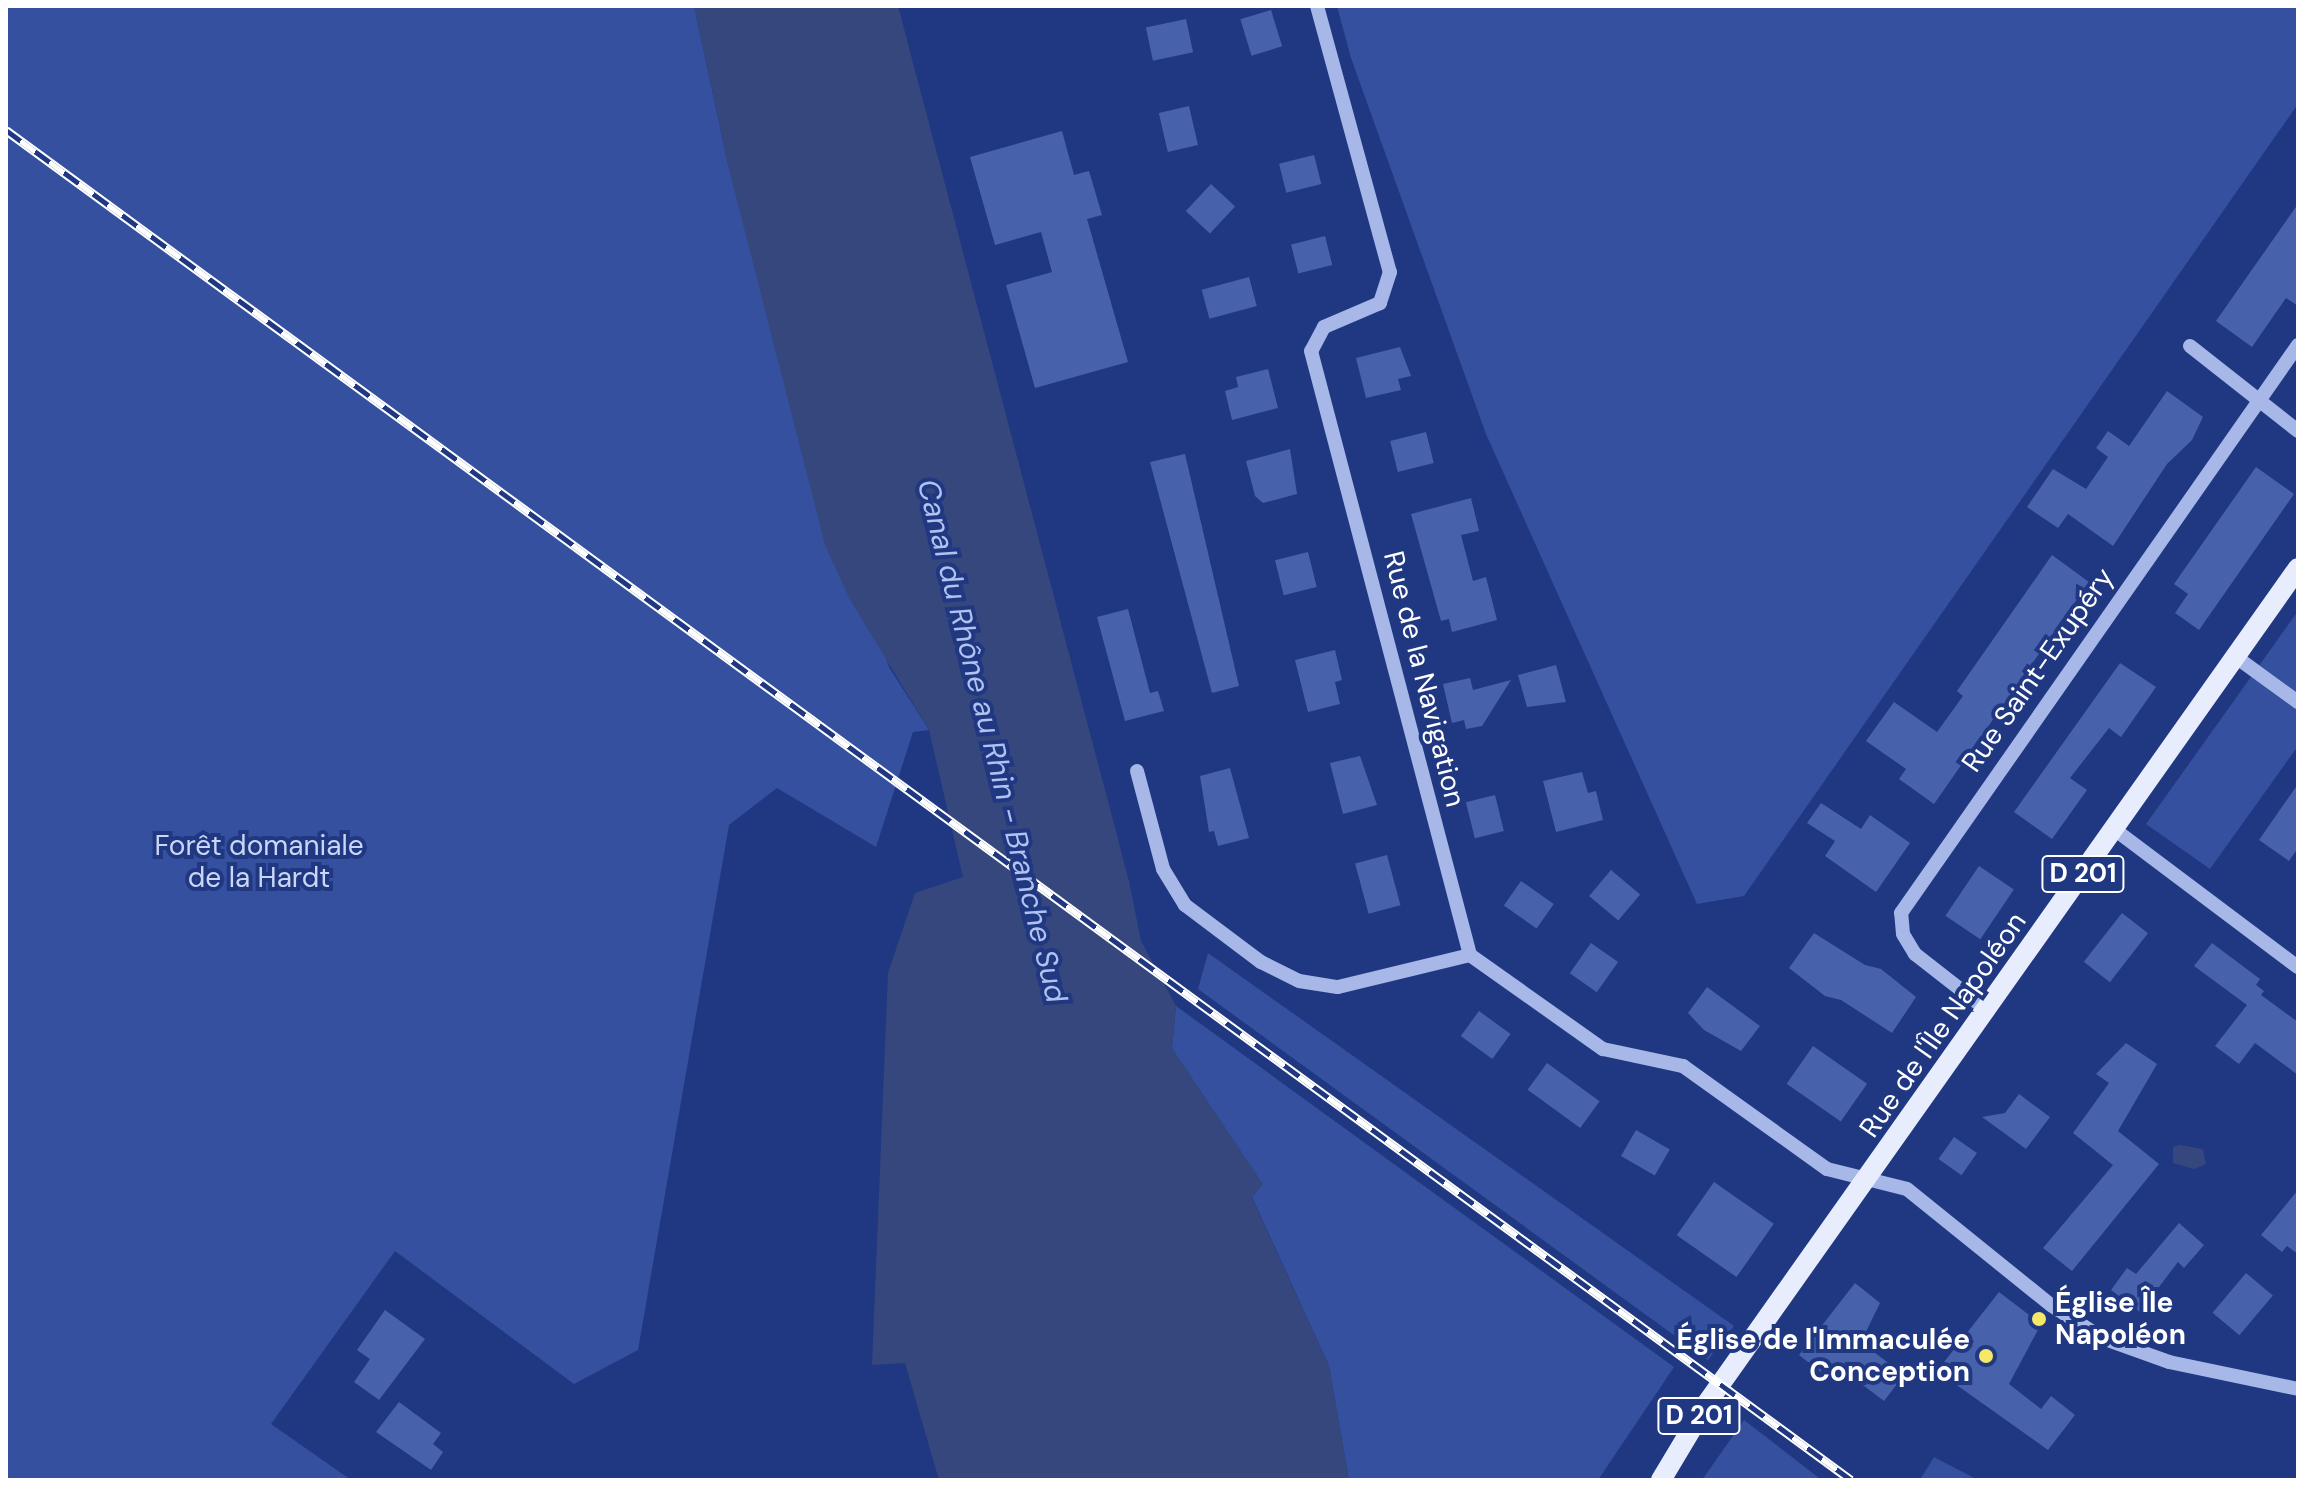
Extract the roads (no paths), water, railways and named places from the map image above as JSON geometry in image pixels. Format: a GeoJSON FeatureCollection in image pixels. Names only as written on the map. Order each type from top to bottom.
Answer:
{"type":"FeatureCollection","features":[{"type":"Feature","properties":{"kind":"main road","name":"Rue de l'Île Napoléon"},"geometry":{"type":"LineString","coordinates":[[1661,1480],[1743,1356],[2298,568]]}},
{"type":"Feature","properties":{"kind":"street","name":"Rue de la Navigation"},"geometry":{"type":"LineString","coordinates":[[1317,6],[1390,272],[1380,303],[1324,327],[1311,351],[1470,955]]}},
{"type":"Feature","properties":{"kind":"street","name":"Rue Saint-Exupéry"},"geometry":{"type":"LineString","coordinates":[[1988,1011],[1915,954],[1903,934],[1901,913],[2298,345]]}},
{"type":"Feature","properties":{"kind":"street"},"geometry":{"type":"LineString","coordinates":[[2190,346],[2298,431]]}},
{"type":"Feature","properties":{"kind":"street"},"geometry":{"type":"LineString","coordinates":[[2236,657],[2298,702]]}},
{"type":"Feature","properties":{"kind":"street"},"geometry":{"type":"LineString","coordinates":[[1137,771],[1163,869],[1185,905],[1261,962],[1299,981],[1338,987],[1470,955],[1603,1049],[1683,1066],[1827,1169],[1907,1189],[2051,1305],[2102,1338],[2169,1362],[2296,1383]]}},
{"type":"Feature","properties":{"kind":"street"},"geometry":{"type":"LineString","coordinates":[[2114,829],[2298,967]]}},
{"type":"Feature","properties":{"kind":"water","name":"Canal du Rhône au Rhin - Branche Sud"},"geometry":{"type":"Polygon","coordinates":[[[694,6],[898,6],[1129,881],[1141,941],[1176,1006],[1172,1048],[1263,1184],[1252,1198],[1329,1366],[1349,1480],[939,1480],[905,1363],[872,1365],[888,973],[915,893],[963,877],[929,730],[849,598],[825,545],[729,169],[694,6]]]}},
{"type":"Feature","properties":{"kind":"water"},"geometry":{"type":"Polygon","coordinates":[[[2180,1145],[2203,1149],[2206,1164],[2194,1169],[2173,1163],[2173,1147],[2180,1145]]]}},
{"type":"Feature","properties":{"kind":"railway"},"geometry":{"type":"LineString","coordinates":[[6,130],[1851,1480]]}},
{"type":"Feature","properties":{"kind":"place","name":"Église Île Napoléon"},"geometry":{"type":"Point","coordinates":[2039,1319]}},
{"type":"Feature","properties":{"kind":"place","name":"Église de l'Immaculée Conception"},"geometry":{"type":"Point","coordinates":[1986,1356]}},
{"type":"Feature","properties":{"kind":"park label","name":"Forêt domaniale de la Hardt"},"geometry":{"type":"Point","coordinates":[259,862]}}]}
